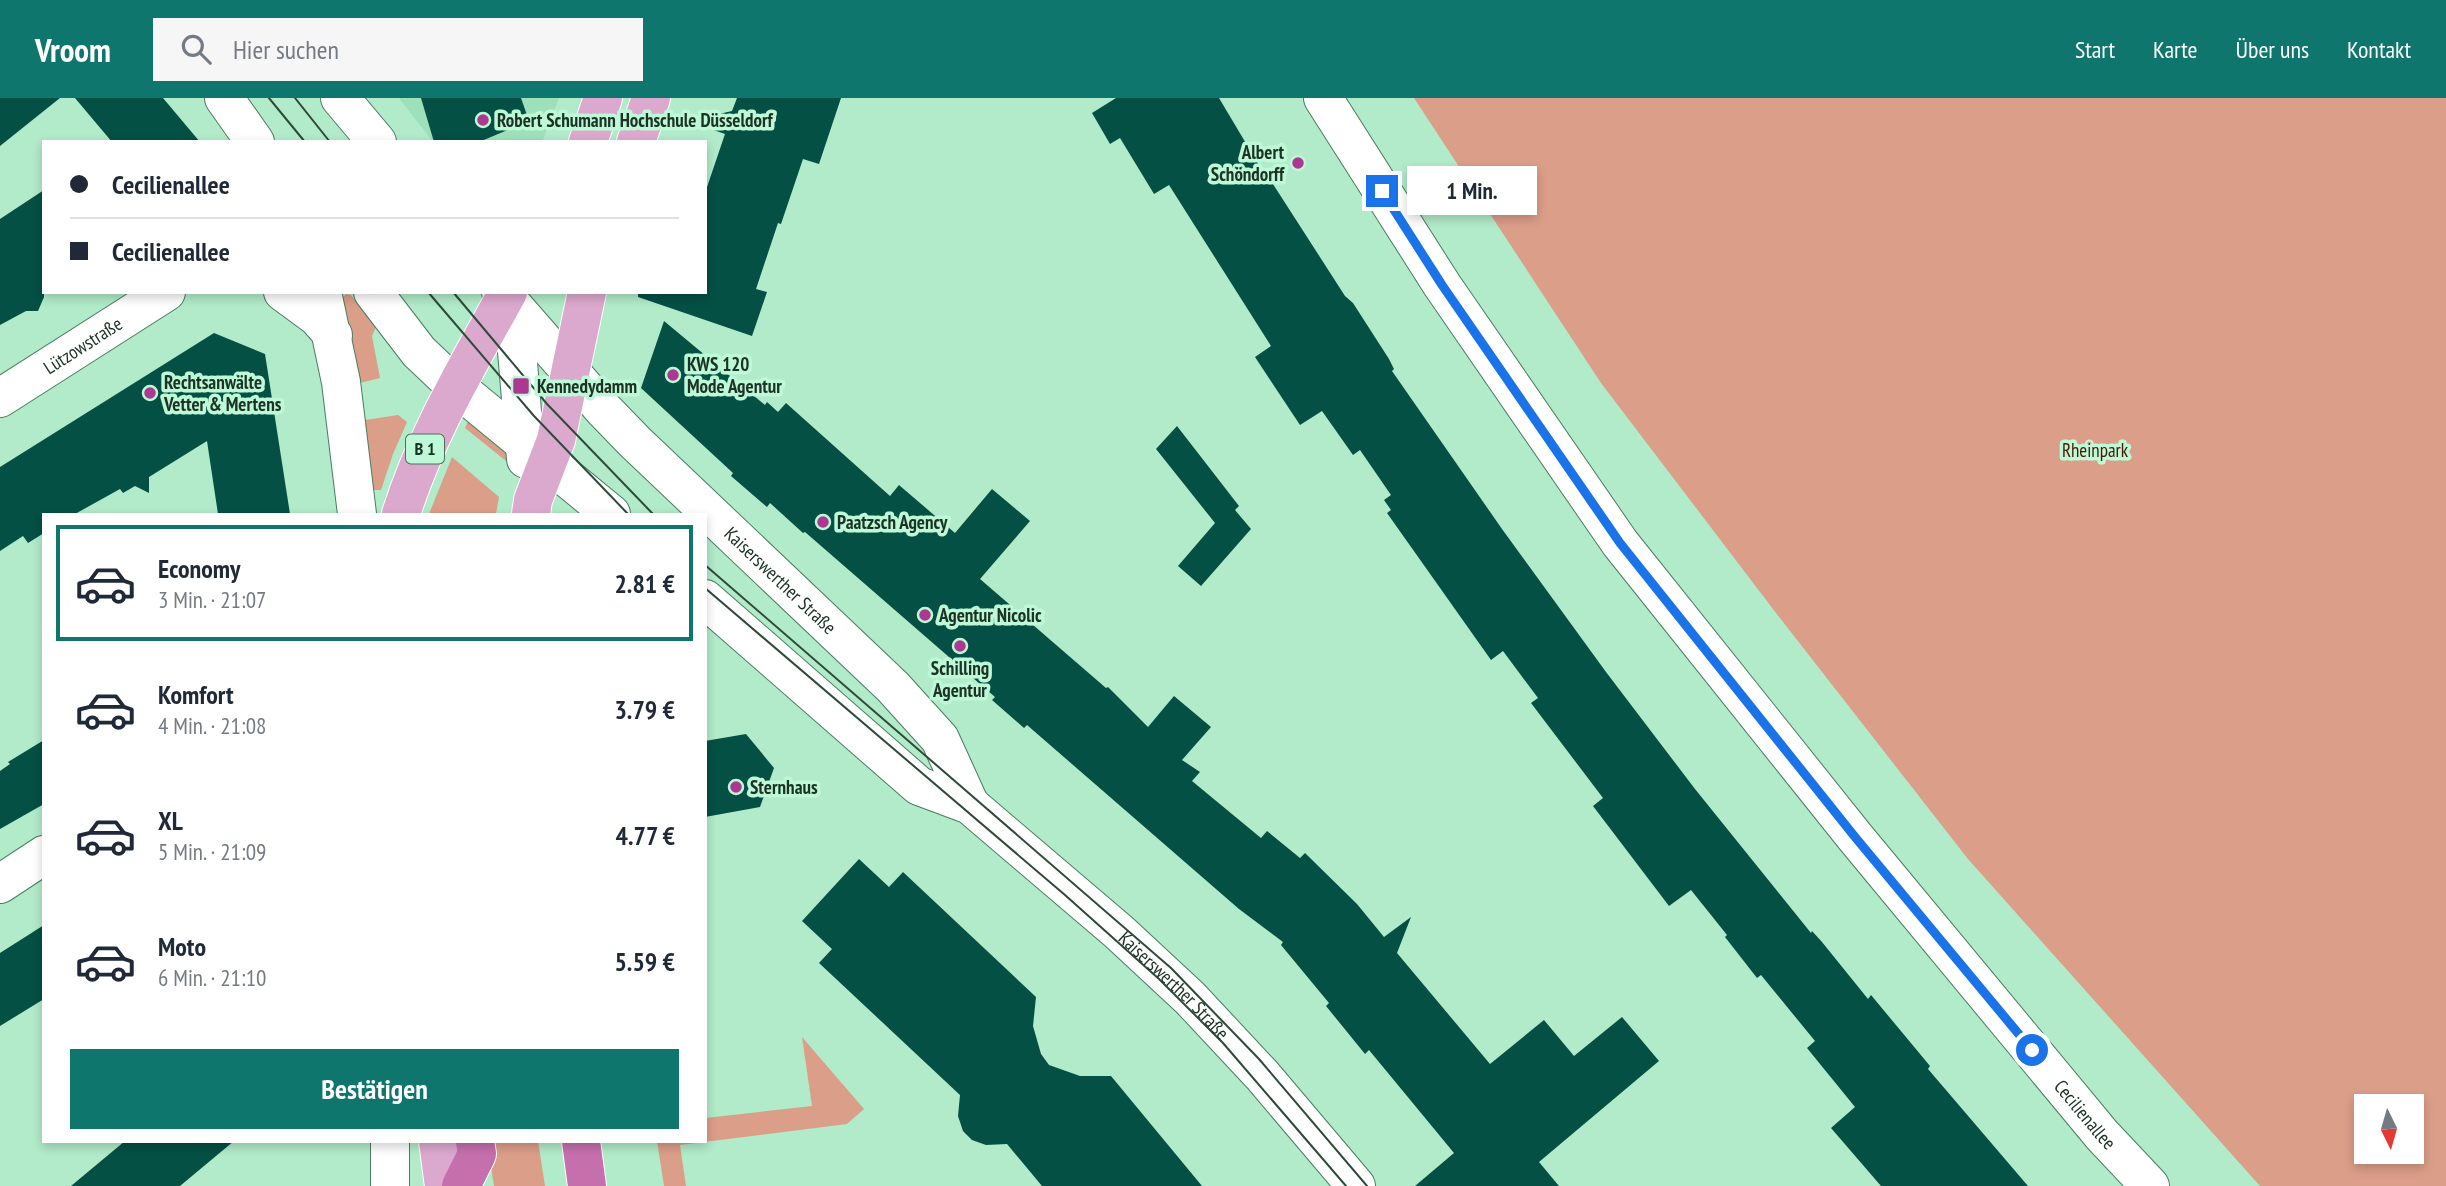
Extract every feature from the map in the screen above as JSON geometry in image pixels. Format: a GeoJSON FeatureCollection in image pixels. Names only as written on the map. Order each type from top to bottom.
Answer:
{"type":"FeatureCollection","features":[{"type":"Feature","properties":{"kind":"highway"},"geometry":{"type":"LineString","coordinates":[[461,1186],[477,1154],[475,1143]]}},
{"type":"Feature","properties":{"kind":"highway"},"geometry":{"type":"LineString","coordinates":[[580,1143],[587,1186]]}},
{"type":"Feature","properties":{"kind":"main road"},"geometry":{"type":"LineString","coordinates":[[589,140],[603,98]]}},
{"type":"Feature","properties":{"kind":"main road"},"geometry":{"type":"LineString","coordinates":[[637,140],[651,98]]}},
{"type":"Feature","properties":{"kind":"main road","name":"B 1"},"geometry":{"type":"LineString","coordinates":[[401,513],[426,446],[505,294]]}},
{"type":"Feature","properties":{"kind":"main road"},"geometry":{"type":"LineString","coordinates":[[532,507],[536,453],[556,440],[587,294]]}},
{"type":"Feature","properties":{"kind":"main road"},"geometry":{"type":"LineString","coordinates":[[438,1143],[444,1186]]}},
{"type":"Feature","properties":{"kind":"street"},"geometry":{"type":"LineString","coordinates":[[224,98],[255,140]]}},
{"type":"Feature","properties":{"kind":"street"},"geometry":{"type":"LineString","coordinates":[[341,98],[375,140]]}},
{"type":"Feature","properties":{"kind":"street","name":"Cecilienallee"},"geometry":{"type":"LineString","coordinates":[[1323,98],[1442,285],[1620,543],[1863,848],[2102,1135],[2150,1186]]}},
{"type":"Feature","properties":{"kind":"street","name":"Lützowstraße"},"geometry":{"type":"LineString","coordinates":[[0,398],[163,294]]}},
{"type":"Feature","properties":{"kind":"street"},"geometry":{"type":"LineString","coordinates":[[286,294],[317,317],[332,335]]}},
{"type":"Feature","properties":{"kind":"street"},"geometry":{"type":"LineString","coordinates":[[322,294],[344,400],[358,513]]}},
{"type":"Feature","properties":{"kind":"street"},"geometry":{"type":"LineString","coordinates":[[375,294],[419,352],[455,386],[610,513]]}},
{"type":"Feature","properties":{"kind":"street"},"geometry":{"type":"LineString","coordinates":[[505,294],[516,339],[536,453]]}},
{"type":"Feature","properties":{"kind":"street","name":"Kaiserswerther Straße"},"geometry":{"type":"LineString","coordinates":[[505,294],[604,410],[635,442],[893,687],[940,739],[970,805]]}},
{"type":"Feature","properties":{"kind":"street","name":"Kaiserswerther Straße"},"geometry":{"type":"LineString","coordinates":[[707,601],[919,786],[970,805],[1119,932],[1190,998],[1262,1075],[1356,1186]]}},
{"type":"Feature","properties":{"kind":"street"},"geometry":{"type":"LineString","coordinates":[[0,884],[42,856]]}},
{"type":"Feature","properties":{"kind":"street"},"geometry":{"type":"LineString","coordinates":[[390,1143],[390,1186]]}},
{"type":"Feature","properties":{"kind":"shaded area","name":"Robert Schumann Hochschule Düsseldorf"},"geometry":{"type":"Polygon","coordinates":[[[399,98],[559,98],[543,140],[431,140],[399,98]]]}},
{"type":"Feature","properties":{"kind":"green space","name":"Rheinpark"},"geometry":{"type":"Polygon","coordinates":[[[1414,98],[2446,98],[2446,1186],[2260,1186],[1968,859],[1601,383],[1414,98]]]}},
{"type":"Feature","properties":{"kind":"green space"},"geometry":{"type":"Polygon","coordinates":[[[346,294],[351,295],[376,327],[372,336],[380,378],[360,383],[342,298],[346,294]]]}},
{"type":"Feature","properties":{"kind":"green space"},"geometry":{"type":"Polygon","coordinates":[[[398,415],[407,422],[381,490],[373,490],[365,420],[398,415]]]}},
{"type":"Feature","properties":{"kind":"green space"},"geometry":{"type":"Polygon","coordinates":[[[468,421],[507,454],[506,461],[465,428],[468,421]]]}},
{"type":"Feature","properties":{"kind":"green space"},"geometry":{"type":"Polygon","coordinates":[[[452,457],[499,497],[496,513],[429,513],[452,457]]]}},
{"type":"Feature","properties":{"kind":"green space"},"geometry":{"type":"Polygon","coordinates":[[[802,1037],[864,1109],[847,1124],[707,1142],[707,1118],[812,1106],[802,1037]]]}},
{"type":"Feature","properties":{"kind":"green space"},"geometry":{"type":"Polygon","coordinates":[[[487,1143],[538,1143],[545,1186],[494,1186],[487,1143]]]}},
{"type":"Feature","properties":{"kind":"green space"},"geometry":{"type":"Polygon","coordinates":[[[657,1143],[696,1143],[680,1145],[686,1186],[664,1186],[657,1143]]]}},
{"type":"Feature","properties":{"kind":"building"},"geometry":{"type":"Polygon","coordinates":[[[0,98],[60,98],[0,146],[0,98]]]}},
{"type":"Feature","properties":{"kind":"building"},"geometry":{"type":"Polygon","coordinates":[[[75,98],[163,98],[198,140],[110,140],[75,98]]]}},
{"type":"Feature","properties":{"kind":"building","name":"Robert Schumann Hochschule Düsseldorf"},"geometry":{"type":"Polygon","coordinates":[[[421,98],[521,98],[529,121],[484,140],[433,140],[421,98]]]}},
{"type":"Feature","properties":{"kind":"building"},"geometry":{"type":"Polygon","coordinates":[[[737,98],[841,98],[819,164],[803,159],[781,224],[778,223],[756,289],[767,292],[752,336],[638,297],[638,294],[707,294],[707,187],[725,134],[688,121],[732,111],[737,98]]]}},
{"type":"Feature","properties":{"kind":"building"},"geometry":{"type":"Polygon","coordinates":[[[1116,98],[1219,98],[1269,182],[1271,181],[1389,359],[1394,369],[1392,371],[1606,672],[1695,789],[1811,933],[1812,931],[1822,942],[1868,999],[1871,995],[1930,1066],[1928,1069],[2028,1186],[1881,1186],[1831,1128],[1855,1107],[1807,1048],[1815,1041],[1761,975],[1757,978],[1691,890],[1669,906],[1593,806],[1603,798],[1531,703],[1538,698],[1503,651],[1491,660],[1387,513],[1391,510],[1384,500],[1391,495],[1360,450],[1353,455],[1322,411],[1300,425],[1255,357],[1271,346],[1169,185],[1154,194],[1120,138],[1110,144],[1092,113],[1116,98]]]}},
{"type":"Feature","properties":{"kind":"building"},"geometry":{"type":"Polygon","coordinates":[[[42,191],[44,297],[38,311],[26,311],[0,325],[0,219],[42,191]]]}},
{"type":"Feature","properties":{"kind":"building"},"geometry":{"type":"Polygon","coordinates":[[[664,321],[765,405],[767,402],[778,412],[786,403],[890,496],[899,485],[955,533],[992,489],[1030,521],[980,579],[1108,687],[1148,727],[1174,696],[1211,727],[1182,760],[1200,772],[1192,781],[1261,838],[1267,831],[1300,858],[1305,853],[1357,904],[1384,937],[1411,917],[1397,953],[1490,1064],[1544,1020],[1574,1056],[1622,1017],[1659,1061],[1539,1162],[1559,1186],[1415,1186],[1454,1153],[1369,1050],[1365,1054],[1326,1006],[1329,1003],[1281,945],[1283,942],[1239,909],[1027,725],[1024,728],[992,700],[995,697],[805,532],[770,503],[767,507],[731,476],[733,473],[641,388],[664,321]]]}},
{"type":"Feature","properties":{"kind":"building"},"geometry":{"type":"Polygon","coordinates":[[[214,333],[265,354],[290,513],[218,513],[207,441],[149,477],[149,493],[135,486],[123,493],[120,489],[77,513],[42,513],[42,534],[28,543],[23,536],[0,551],[0,467],[214,333]]]}},
{"type":"Feature","properties":{"kind":"building"},"geometry":{"type":"Polygon","coordinates":[[[1177,426],[1239,506],[1235,510],[1251,529],[1201,586],[1178,566],[1215,523],[1156,449],[1177,426]]]}},
{"type":"Feature","properties":{"kind":"building","name":"Sternhaus"},"geometry":{"type":"Polygon","coordinates":[[[746,734],[774,768],[760,807],[707,817],[707,741],[746,734]]]}},
{"type":"Feature","properties":{"kind":"building"},"geometry":{"type":"Polygon","coordinates":[[[42,741],[42,805],[0,829],[0,771],[10,764],[8,762],[42,741]]]}},
{"type":"Feature","properties":{"kind":"building"},"geometry":{"type":"Polygon","coordinates":[[[859,859],[889,887],[903,872],[1036,997],[1033,1026],[1041,1054],[1049,1065],[1080,1076],[1111,1076],[1202,1186],[1042,1186],[1007,1144],[986,1145],[972,1140],[963,1131],[958,1116],[960,1095],[819,963],[832,949],[802,921],[859,859]]]}},
{"type":"Feature","properties":{"kind":"building"},"geometry":{"type":"Polygon","coordinates":[[[42,926],[42,1000],[0,1026],[0,953],[42,926]]]}},
{"type":"Feature","properties":{"kind":"building"},"geometry":{"type":"Polygon","coordinates":[[[123,1143],[232,1143],[180,1186],[71,1186],[123,1143]]]}},
{"type":"Feature","properties":{"kind":"tram line"},"geometry":{"type":"LineString","coordinates":[[269,98],[303,140]]}},
{"type":"Feature","properties":{"kind":"tram line"},"geometry":{"type":"LineString","coordinates":[[295,98],[328,140]]}},
{"type":"Feature","properties":{"kind":"tram line"},"geometry":{"type":"LineString","coordinates":[[430,294],[534,416],[627,513]]}},
{"type":"Feature","properties":{"kind":"tram line"},"geometry":{"type":"LineString","coordinates":[[455,294],[547,404],[652,513]]}},
{"type":"Feature","properties":{"kind":"tram line"},"geometry":{"type":"LineString","coordinates":[[707,567],[1171,968],[1259,1059],[1367,1186]]}},
{"type":"Feature","properties":{"kind":"tram line"},"geometry":{"type":"LineString","coordinates":[[707,590],[1065,895],[1159,979],[1223,1043],[1346,1186]]}},
{"type":"Feature","properties":{"kind":"place","name":"Robert Schumann Hochschule Düsseldorf"},"geometry":{"type":"Point","coordinates":[483,120]}},
{"type":"Feature","properties":{"kind":"place","name":"Albert Schöndorff"},"geometry":{"type":"Point","coordinates":[1298,163]}},
{"type":"Feature","properties":{"kind":"place","name":"KWS 120 Mode Agentur"},"geometry":{"type":"Point","coordinates":[673,375]}},
{"type":"Feature","properties":{"kind":"place","name":"Kennedydamm"},"geometry":{"type":"Point","coordinates":[521,386]}},
{"type":"Feature","properties":{"kind":"place","name":"Rechtsanwälte Vetter & Mertens"},"geometry":{"type":"Point","coordinates":[150,393]}},
{"type":"Feature","properties":{"kind":"place","name":"Paatzsch Agency"},"geometry":{"type":"Point","coordinates":[823,522]}},
{"type":"Feature","properties":{"kind":"place","name":"Agentur Nicolic"},"geometry":{"type":"Point","coordinates":[925,615]}},
{"type":"Feature","properties":{"kind":"place","name":"Schilling Agentur"},"geometry":{"type":"Point","coordinates":[960,646]}},
{"type":"Feature","properties":{"kind":"place","name":"Sternhaus"},"geometry":{"type":"Point","coordinates":[736,787]}},
{"type":"Feature","properties":{"kind":"route"},"geometry":{"type":"LineString","coordinates":[[1382,191],[1442,285],[1620,543],[1855,837],[2032,1050]]}}]}
